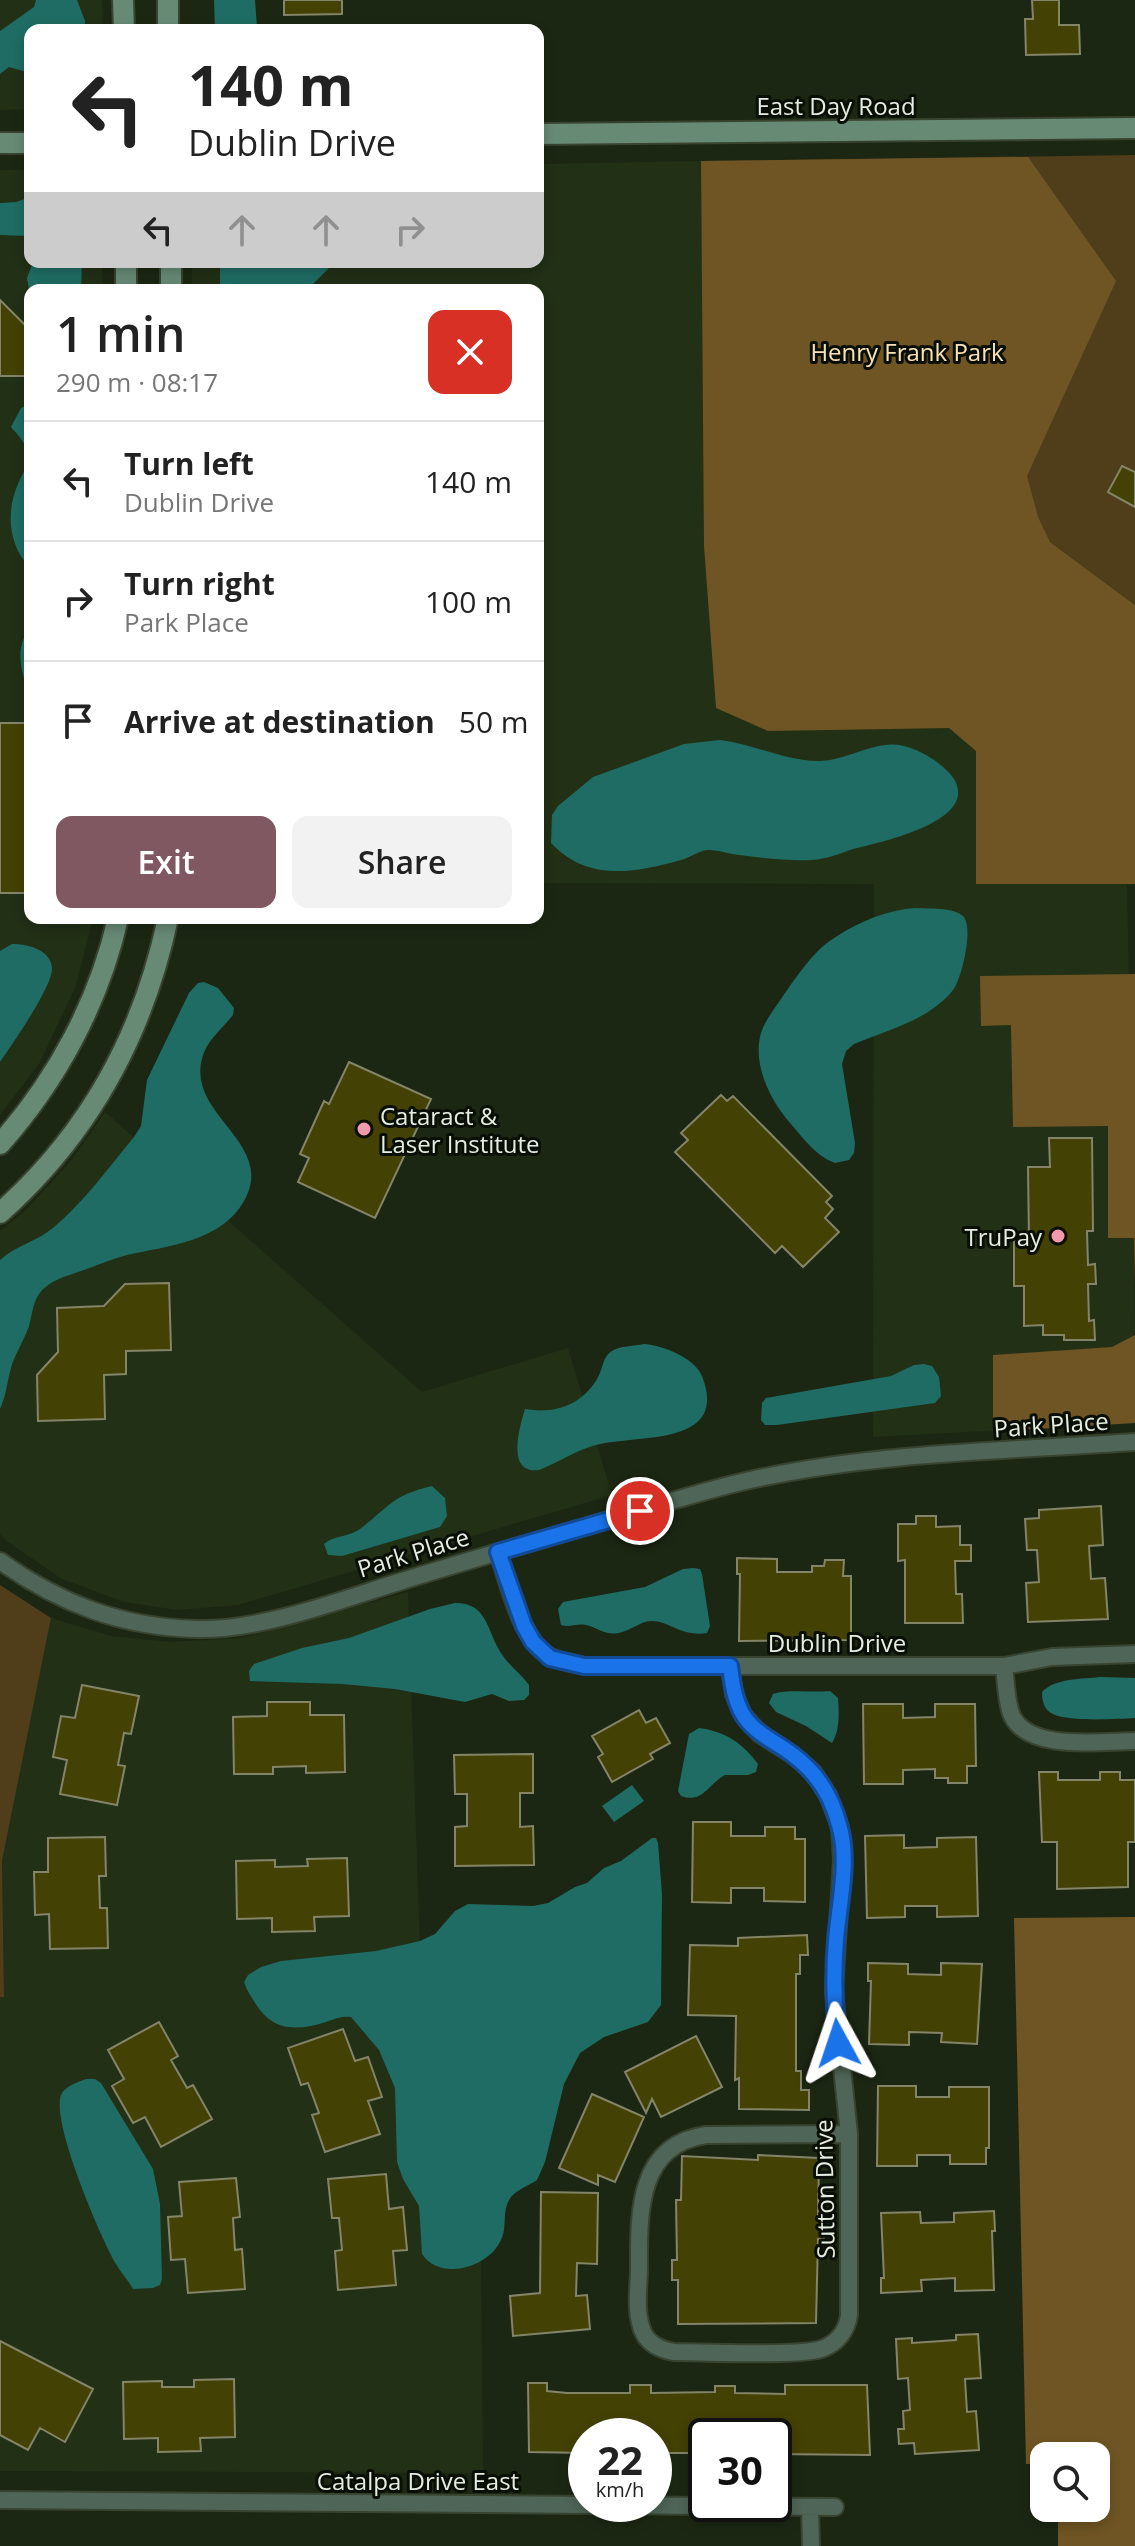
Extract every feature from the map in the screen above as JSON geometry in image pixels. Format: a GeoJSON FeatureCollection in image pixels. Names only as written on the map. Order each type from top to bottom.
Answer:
{"type":"FeatureCollection","features":[{"type":"Feature","properties":{"kind":"street"},"geometry":{"type":"LineString","coordinates":[[123,0],[124,24]]}},
{"type":"Feature","properties":{"kind":"street"},"geometry":{"type":"LineString","coordinates":[[168,0],[168,24]]}},
{"type":"Feature","properties":{"kind":"street","name":"East Day Road"},"geometry":{"type":"LineString","coordinates":[[544,134],[1135,128]]}},
{"type":"Feature","properties":{"kind":"street"},"geometry":{"type":"LineString","coordinates":[[0,143],[24,143]]}},
{"type":"Feature","properties":{"kind":"street"},"geometry":{"type":"LineString","coordinates":[[0,1144],[40,1095],[66,1054],[89,1008],[116,924]]}},
{"type":"Feature","properties":{"kind":"street"},"geometry":{"type":"LineString","coordinates":[[0,1213],[29,1187],[56,1156],[109,1081],[141,1016],[167,924]]}},
{"type":"Feature","properties":{"kind":"street","name":"Park Place"},"geometry":{"type":"LineString","coordinates":[[0,1561],[34,1585],[119,1620],[198,1629],[254,1623],[696,1494],[805,1469],[912,1457],[1135,1442]]}},
{"type":"Feature","properties":{"kind":"street","name":"Dublin Drive"},"geometry":{"type":"LineString","coordinates":[[498,1552],[524,1626],[533,1642],[550,1658],[584,1666],[1004,1666],[1067,1655],[1135,1654]]}},
{"type":"Feature","properties":{"kind":"street","name":"Sutton Drive"},"geometry":{"type":"LineString","coordinates":[[730,1666],[734,1694],[743,1715],[760,1734],[813,1772],[828,1795],[840,1827],[842,1860],[834,1991],[849,2134],[848,2323],[835,2341],[813,2352],[674,2352],[655,2346],[645,2336],[638,2307],[641,2202],[652,2172],[662,2157],[691,2137],[706,2135],[849,2134]]}},
{"type":"Feature","properties":{"kind":"street"},"geometry":{"type":"LineString","coordinates":[[1004,1666],[1011,1715],[1023,1730],[1039,1739],[1057,1741],[1135,1741]]}},
{"type":"Feature","properties":{"kind":"street","name":"Catalpa Drive East"},"geometry":{"type":"LineString","coordinates":[[0,2500],[835,2507]]}},
{"type":"Feature","properties":{"kind":"street"},"geometry":{"type":"LineString","coordinates":[[810,2507],[811,2546]]}},
{"type":"Feature","properties":{"kind":"shaded area"},"geometry":{"type":"Polygon","coordinates":[[[0,0],[102,0],[103,24],[24,24],[24,109],[0,110],[0,0]]]}},
{"type":"Feature","properties":{"kind":"shaded area"},"geometry":{"type":"Polygon","coordinates":[[[701,161],[705,546],[1135,605],[1135,884],[1127,885],[1135,1423],[873,1437],[874,884],[544,883],[544,284],[192,284],[192,268],[544,268],[544,164],[701,161]]]}},
{"type":"Feature","properties":{"kind":"shaded area"},"geometry":{"type":"Polygon","coordinates":[[[0,170],[24,170],[24,268],[102,268],[102,284],[24,284],[24,924],[92,924],[76,986],[39,1064],[0,1115],[0,170]]]}},
{"type":"Feature","properties":{"kind":"shaded area"},"geometry":{"type":"Polygon","coordinates":[[[105,1112],[422,1392],[568,1348],[612,1495],[238,1605],[177,1610],[124,1602],[62,1579],[8,1542],[0,1534],[0,1231],[25,1211],[72,1160],[105,1112]]]}},
{"type":"Feature","properties":{"kind":"shaded area"},"geometry":{"type":"Polygon","coordinates":[[[408,1592],[430,2249],[481,2250],[483,2473],[0,2471],[0,1997],[4,1996],[2,1861],[51,1618],[111,1636],[170,1642],[243,1638],[408,1592]]]}},
{"type":"Feature","properties":{"kind":"green space","name":"Henry Frank Park"},"geometry":{"type":"Polygon","coordinates":[[[1135,155],[1135,605],[1050,542],[701,161],[1135,155]]]}},
{"type":"Feature","properties":{"kind":"green space"},"geometry":{"type":"Polygon","coordinates":[[[1028,157],[1116,281],[1027,476],[1038,517],[1050,542],[1135,605],[1135,884],[976,884],[976,751],[949,728],[768,731],[716,708],[704,546],[701,161],[1028,157]]]}},
{"type":"Feature","properties":{"kind":"green space"},"geometry":{"type":"Polygon","coordinates":[[[1135,974],[1135,1283],[1134,1238],[1108,1238],[1108,1126],[1013,1127],[1011,1025],[981,1026],[980,976],[1135,974]]]}},
{"type":"Feature","properties":{"kind":"green space"},"geometry":{"type":"Polygon","coordinates":[[[1135,1335],[1135,1423],[1004,1431],[993,1420],[993,1355],[1112,1347],[1135,1335]]]}},
{"type":"Feature","properties":{"kind":"green space"},"geometry":{"type":"Polygon","coordinates":[[[0,1585],[51,1618],[2,1861],[4,1997],[0,1997],[0,1585]]]}},
{"type":"Feature","properties":{"kind":"green space"},"geometry":{"type":"Polygon","coordinates":[[[1135,1917],[1135,2546],[1058,2546],[1058,2522],[1110,2522],[1110,2442],[1030,2442],[1030,2464],[1026,2464],[1014,1918],[1135,1917]]]}},
{"type":"Feature","properties":{"kind":"water"},"geometry":{"type":"Polygon","coordinates":[[[36,0],[77,0],[85,24],[24,24],[24,71],[9,67],[0,74],[0,31],[34,7],[36,0]]]}},
{"type":"Feature","properties":{"kind":"water"},"geometry":{"type":"Polygon","coordinates":[[[214,0],[255,0],[257,24],[215,24],[214,0]]]}},
{"type":"Feature","properties":{"kind":"water"},"geometry":{"type":"Polygon","coordinates":[[[24,199],[24,236],[0,235],[0,203],[24,199]]]}},
{"type":"Feature","properties":{"kind":"water"},"geometry":{"type":"Polygon","coordinates":[[[31,268],[82,268],[81,284],[28,284],[31,268]]]}},
{"type":"Feature","properties":{"kind":"water"},"geometry":{"type":"Polygon","coordinates":[[[220,268],[329,268],[313,284],[220,284],[220,268]]]}},
{"type":"Feature","properties":{"kind":"water"},"geometry":{"type":"Polygon","coordinates":[[[24,407],[24,443],[11,427],[24,407]]]}},
{"type":"Feature","properties":{"kind":"water"},"geometry":{"type":"Polygon","coordinates":[[[24,470],[24,560],[11,528],[12,505],[24,470]]]}},
{"type":"Feature","properties":{"kind":"water"},"geometry":{"type":"Polygon","coordinates":[[[24,638],[24,678],[21,652],[24,638]]]}},
{"type":"Feature","properties":{"kind":"water"},"geometry":{"type":"Polygon","coordinates":[[[720,740],[808,761],[831,760],[883,745],[904,746],[925,754],[944,768],[954,779],[958,794],[952,807],[922,828],[817,859],[775,859],[709,850],[663,865],[612,871],[580,864],[551,843],[552,815],[558,806],[593,777],[684,744],[720,740]]]}},
{"type":"Feature","properties":{"kind":"water"},"geometry":{"type":"Polygon","coordinates":[[[915,908],[947,910],[963,916],[967,940],[961,972],[952,991],[931,1010],[901,1026],[854,1044],[846,1051],[842,1064],[855,1143],[849,1160],[835,1163],[810,1146],[776,1104],[761,1069],[761,1033],[792,984],[821,948],[865,921],[890,912],[915,908]]]}},
{"type":"Feature","properties":{"kind":"water"},"geometry":{"type":"Polygon","coordinates":[[[12,944],[43,952],[52,968],[39,1001],[0,1062],[0,951],[12,944]]]}},
{"type":"Feature","properties":{"kind":"water"},"geometry":{"type":"Polygon","coordinates":[[[204,982],[218,988],[234,1008],[233,1015],[204,1053],[201,1079],[207,1097],[249,1162],[251,1181],[244,1201],[222,1225],[193,1240],[115,1258],[47,1286],[35,1302],[0,1409],[0,1260],[47,1232],[76,1207],[134,1137],[141,1126],[147,1080],[189,993],[198,983],[204,982]]]}},
{"type":"Feature","properties":{"kind":"water"},"geometry":{"type":"Polygon","coordinates":[[[644,1344],[677,1354],[698,1369],[707,1399],[703,1416],[691,1427],[674,1433],[596,1445],[539,1470],[522,1465],[517,1447],[525,1409],[556,1409],[575,1402],[591,1388],[604,1360],[612,1351],[644,1344]]]}},
{"type":"Feature","properties":{"kind":"water"},"geometry":{"type":"Polygon","coordinates":[[[914,1365],[932,1366],[939,1377],[941,1396],[935,1403],[777,1425],[765,1425],[761,1420],[762,1403],[766,1398],[891,1376],[914,1365]]]}},
{"type":"Feature","properties":{"kind":"water"},"geometry":{"type":"Polygon","coordinates":[[[432,1486],[445,1498],[447,1516],[440,1527],[342,1556],[328,1555],[324,1544],[328,1541],[360,1529],[399,1498],[432,1486]]]}},
{"type":"Feature","properties":{"kind":"water"},"geometry":{"type":"Polygon","coordinates":[[[683,1569],[700,1569],[702,1574],[710,1626],[707,1633],[690,1633],[652,1621],[617,1633],[607,1633],[586,1625],[561,1625],[558,1609],[563,1602],[645,1587],[683,1569]]]}},
{"type":"Feature","properties":{"kind":"water"},"geometry":{"type":"Polygon","coordinates":[[[455,1603],[475,1608],[486,1621],[503,1656],[529,1685],[529,1695],[524,1700],[509,1701],[492,1694],[465,1702],[395,1689],[250,1681],[249,1671],[254,1664],[302,1648],[349,1638],[455,1603]]]}},
{"type":"Feature","properties":{"kind":"water"},"geometry":{"type":"Polygon","coordinates":[[[1135,1678],[1135,1718],[1060,1717],[1050,1712],[1043,1702],[1042,1692],[1047,1687],[1069,1680],[1135,1678]]]}},
{"type":"Feature","properties":{"kind":"water"},"geometry":{"type":"Polygon","coordinates":[[[830,1691],[838,1698],[839,1710],[838,1727],[832,1743],[776,1712],[769,1703],[773,1694],[830,1691]]]}},
{"type":"Feature","properties":{"kind":"water"},"geometry":{"type":"Polygon","coordinates":[[[699,1728],[725,1735],[739,1744],[758,1764],[756,1772],[725,1775],[700,1795],[689,1798],[681,1796],[678,1791],[689,1734],[699,1728]]]}},
{"type":"Feature","properties":{"kind":"water"},"geometry":{"type":"Polygon","coordinates":[[[632,1785],[644,1801],[614,1822],[602,1806],[632,1785]]]}},
{"type":"Feature","properties":{"kind":"water"},"geometry":{"type":"Polygon","coordinates":[[[656,1838],[658,1843],[662,1894],[661,2005],[648,2022],[604,2037],[580,2053],[564,2084],[545,2162],[537,2180],[517,2192],[508,2202],[503,2235],[495,2250],[476,2264],[464,2268],[452,2269],[430,2263],[422,2254],[419,2206],[397,2162],[395,2088],[379,2050],[351,2017],[299,2028],[274,2022],[260,2010],[244,1982],[248,1975],[261,1967],[281,1961],[376,1951],[420,1941],[435,1934],[455,1911],[468,1904],[533,1906],[548,1903],[587,1883],[604,1868],[621,1861],[656,1838]]]}},
{"type":"Feature","properties":{"kind":"water"},"geometry":{"type":"Polygon","coordinates":[[[86,2079],[101,2083],[153,2169],[160,2204],[162,2279],[160,2285],[153,2288],[133,2289],[118,2267],[89,2205],[70,2153],[63,2129],[61,2095],[69,2087],[86,2079]]]}},
{"type":"Feature","properties":{"kind":"building"},"geometry":{"type":"Polygon","coordinates":[[[284,0],[342,0],[342,14],[284,15],[284,0]]]}},
{"type":"Feature","properties":{"kind":"building"},"geometry":{"type":"Polygon","coordinates":[[[1032,0],[1059,0],[1059,25],[1079,25],[1080,54],[1026,55],[1025,19],[1033,19],[1032,0]]]}},
{"type":"Feature","properties":{"kind":"building"},"geometry":{"type":"Polygon","coordinates":[[[0,300],[24,324],[24,376],[0,376],[0,300]]]}},
{"type":"Feature","properties":{"kind":"building"},"geometry":{"type":"Polygon","coordinates":[[[1122,466],[1135,472],[1135,507],[1108,492],[1122,466]]]}},
{"type":"Feature","properties":{"kind":"building"},"geometry":{"type":"Polygon","coordinates":[[[0,723],[24,723],[24,893],[0,893],[0,723]]]}},
{"type":"Feature","properties":{"kind":"building","name":"Cataract & Laser Institute"},"geometry":{"type":"Polygon","coordinates":[[[349,1062],[431,1099],[375,1218],[298,1182],[309,1158],[300,1154],[324,1101],[329,1104],[349,1062]]]}},
{"type":"Feature","properties":{"kind":"building"},"geometry":{"type":"Polygon","coordinates":[[[721,1095],[727,1101],[733,1096],[832,1196],[826,1202],[833,1209],[825,1218],[839,1232],[803,1267],[782,1246],[775,1253],[675,1152],[688,1140],[681,1133],[721,1095]]]}},
{"type":"Feature","properties":{"kind":"building","name":"TruPay"},"geometry":{"type":"Polygon","coordinates":[[[1049,1138],[1092,1138],[1093,1231],[1087,1231],[1088,1265],[1095,1264],[1096,1284],[1088,1284],[1089,1321],[1094,1320],[1095,1340],[1064,1340],[1064,1335],[1043,1335],[1043,1325],[1024,1326],[1024,1286],[1014,1286],[1014,1241],[1029,1241],[1028,1167],[1050,1167],[1049,1138]]]}},
{"type":"Feature","properties":{"kind":"building"},"geometry":{"type":"Polygon","coordinates":[[[169,1283],[171,1350],[126,1351],[126,1374],[104,1375],[105,1419],[38,1421],[37,1375],[58,1352],[57,1308],[104,1306],[125,1284],[169,1283]]]}},
{"type":"Feature","properties":{"kind":"building"},"geometry":{"type":"Polygon","coordinates":[[[1101,1506],[1103,1545],[1089,1546],[1091,1579],[1105,1578],[1108,1619],[1028,1622],[1026,1583],[1039,1582],[1037,1550],[1027,1550],[1025,1519],[1039,1518],[1039,1510],[1101,1506]]]}},
{"type":"Feature","properties":{"kind":"building"},"geometry":{"type":"Polygon","coordinates":[[[916,1516],[936,1516],[936,1527],[960,1526],[960,1545],[971,1545],[971,1561],[955,1561],[956,1594],[962,1594],[963,1623],[905,1623],[905,1560],[898,1561],[898,1524],[916,1524],[916,1516]]]}},
{"type":"Feature","properties":{"kind":"building"},"geometry":{"type":"Polygon","coordinates":[[[737,1558],[777,1559],[777,1572],[812,1572],[812,1566],[824,1566],[825,1560],[844,1560],[843,1576],[851,1576],[851,1640],[739,1641],[740,1574],[737,1574],[737,1558]]]}},
{"type":"Feature","properties":{"kind":"building"},"geometry":{"type":"Polygon","coordinates":[[[82,1685],[139,1696],[131,1734],[124,1733],[118,1765],[125,1766],[117,1805],[60,1794],[67,1760],[53,1757],[61,1716],[75,1718],[82,1685]]]}},
{"type":"Feature","properties":{"kind":"building"},"geometry":{"type":"Polygon","coordinates":[[[267,1702],[310,1702],[310,1715],[344,1715],[345,1772],[306,1773],[306,1766],[273,1767],[273,1774],[234,1774],[233,1717],[267,1716],[267,1702]]]}},
{"type":"Feature","properties":{"kind":"building"},"geometry":{"type":"Polygon","coordinates":[[[863,1704],[903,1704],[903,1718],[935,1717],[935,1704],[975,1704],[976,1766],[967,1766],[967,1783],[948,1783],[948,1778],[935,1778],[935,1769],[903,1770],[903,1784],[864,1784],[863,1704]]]}},
{"type":"Feature","properties":{"kind":"building"},"geometry":{"type":"Polygon","coordinates":[[[639,1710],[646,1723],[656,1718],[670,1743],[650,1754],[653,1759],[612,1782],[598,1757],[603,1754],[592,1736],[639,1710]]]}},
{"type":"Feature","properties":{"kind":"building"},"geometry":{"type":"Polygon","coordinates":[[[533,1754],[533,1793],[520,1793],[520,1827],[533,1826],[534,1865],[455,1866],[455,1827],[467,1826],[467,1794],[455,1794],[454,1755],[533,1754]]]}},
{"type":"Feature","properties":{"kind":"building"},"geometry":{"type":"Polygon","coordinates":[[[1039,1772],[1058,1772],[1058,1780],[1100,1780],[1100,1772],[1120,1772],[1120,1780],[1135,1780],[1135,1842],[1128,1842],[1128,1887],[1057,1889],[1057,1842],[1042,1842],[1039,1772]]]}},
{"type":"Feature","properties":{"kind":"building"},"geometry":{"type":"Polygon","coordinates":[[[693,1822],[731,1822],[731,1836],[765,1836],[765,1827],[795,1827],[795,1839],[805,1839],[805,1902],[764,1901],[764,1888],[731,1888],[731,1903],[692,1902],[693,1822]]]}},
{"type":"Feature","properties":{"kind":"building"},"geometry":{"type":"Polygon","coordinates":[[[904,1835],[904,1848],[937,1847],[937,1838],[976,1837],[978,1916],[937,1917],[937,1906],[905,1906],[905,1917],[867,1918],[865,1836],[904,1835]]]}},
{"type":"Feature","properties":{"kind":"building"},"geometry":{"type":"Polygon","coordinates":[[[105,1837],[106,1876],[99,1876],[100,1908],[107,1908],[108,1948],[50,1949],[49,1914],[35,1915],[34,1872],[48,1872],[48,1838],[105,1837]]]}},
{"type":"Feature","properties":{"kind":"building"},"geometry":{"type":"Polygon","coordinates":[[[347,1858],[349,1916],[314,1917],[315,1931],[272,1932],[272,1918],[237,1919],[236,1861],[275,1860],[275,1867],[308,1866],[307,1859],[347,1858]]]}},
{"type":"Feature","properties":{"kind":"building"},"geometry":{"type":"Polygon","coordinates":[[[807,1935],[808,1955],[800,1955],[800,1974],[796,1974],[796,2071],[801,2071],[801,2090],[809,2090],[809,2110],[739,2109],[739,2078],[735,2080],[736,2016],[688,2015],[690,1945],[738,1946],[738,1938],[807,1935]]]}},
{"type":"Feature","properties":{"kind":"building"},"geometry":{"type":"Polygon","coordinates":[[[868,1963],[908,1964],[908,1974],[941,1975],[941,1963],[982,1964],[977,2044],[941,2042],[942,2033],[909,2032],[909,2045],[869,2044],[871,1981],[868,1981],[868,1963]]]}},
{"type":"Feature","properties":{"kind":"building"},"geometry":{"type":"Polygon","coordinates":[[[159,2022],[178,2056],[171,2060],[187,2088],[193,2085],[212,2119],[161,2147],[145,2117],[133,2123],[112,2086],[124,2079],[108,2050],[159,2022]]]}},
{"type":"Feature","properties":{"kind":"building"},"geometry":{"type":"Polygon","coordinates":[[[343,2029],[355,2061],[368,2057],[382,2097],[368,2101],[380,2134],[325,2152],[312,2115],[319,2113],[308,2083],[301,2085],[288,2048],[343,2029]]]}},
{"type":"Feature","properties":{"kind":"building"},"geometry":{"type":"Polygon","coordinates":[[[696,2036],[722,2087],[661,2117],[652,2099],[646,2113],[625,2072],[696,2036]]]}},
{"type":"Feature","properties":{"kind":"building"},"geometry":{"type":"Polygon","coordinates":[[[878,2086],[916,2086],[916,2097],[949,2097],[949,2087],[989,2087],[986,2164],[950,2164],[950,2155],[917,2155],[917,2166],[877,2166],[878,2086]]]}},
{"type":"Feature","properties":{"kind":"building"},"geometry":{"type":"Polygon","coordinates":[[[592,2094],[644,2117],[615,2182],[598,2175],[598,2185],[559,2168],[592,2094]]]}},
{"type":"Feature","properties":{"kind":"building"},"geometry":{"type":"Polygon","coordinates":[[[758,2155],[819,2158],[818,2219],[823,2219],[824,2239],[818,2239],[816,2323],[678,2324],[678,2280],[672,2280],[672,2260],[677,2260],[676,2200],[681,2200],[682,2156],[758,2160],[758,2155]]]}},
{"type":"Feature","properties":{"kind":"building"},"geometry":{"type":"Polygon","coordinates":[[[386,2174],[389,2209],[403,2207],[407,2250],[393,2251],[396,2285],[338,2290],[335,2251],[342,2250],[339,2218],[332,2218],[328,2179],[386,2174]]]}},
{"type":"Feature","properties":{"kind":"building"},"geometry":{"type":"Polygon","coordinates":[[[236,2178],[240,2217],[233,2218],[235,2250],[242,2249],[245,2289],[188,2293],[185,2259],[171,2260],[168,2217],[182,2216],[179,2182],[236,2178]]]}},
{"type":"Feature","properties":{"kind":"building"},"geometry":{"type":"Polygon","coordinates":[[[541,2192],[598,2193],[597,2264],[577,2263],[576,2296],[587,2295],[590,2329],[513,2336],[510,2296],[540,2293],[541,2192]]]}},
{"type":"Feature","properties":{"kind":"building"},"geometry":{"type":"Polygon","coordinates":[[[994,2211],[994,2290],[955,2291],[955,2278],[921,2280],[922,2291],[881,2293],[881,2278],[884,2278],[881,2213],[920,2212],[921,2223],[954,2222],[954,2213],[994,2211]]]}},
{"type":"Feature","properties":{"kind":"building"},"geometry":{"type":"Polygon","coordinates":[[[978,2334],[981,2378],[965,2379],[967,2412],[976,2411],[979,2450],[915,2454],[914,2443],[899,2444],[898,2429],[904,2429],[903,2411],[910,2410],[908,2378],[898,2379],[896,2339],[912,2338],[912,2343],[956,2340],[956,2335],[978,2334]]]}},
{"type":"Feature","properties":{"kind":"building"},"geometry":{"type":"Polygon","coordinates":[[[0,2341],[93,2389],[65,2442],[40,2428],[28,2450],[0,2435],[0,2341]]]}},
{"type":"Feature","properties":{"kind":"building"},"geometry":{"type":"Polygon","coordinates":[[[234,2379],[235,2437],[200,2438],[201,2451],[158,2452],[158,2438],[124,2439],[123,2382],[162,2381],[162,2387],[194,2387],[194,2380],[234,2379]]]}},
{"type":"Feature","properties":{"kind":"building"},"geometry":{"type":"Polygon","coordinates":[[[528,2383],[547,2383],[547,2391],[567,2393],[630,2393],[630,2385],[651,2385],[651,2393],[715,2392],[715,2386],[735,2386],[735,2393],[785,2394],[785,2385],[867,2385],[870,2455],[792,2454],[792,2418],[688,2418],[688,2453],[672,2453],[672,2418],[568,2418],[568,2453],[529,2452],[528,2383]]]}},
{"type":"Feature","properties":{"kind":"place","name":"Cataract & Laser Institute"},"geometry":{"type":"Point","coordinates":[364,1129]}},
{"type":"Feature","properties":{"kind":"place","name":"TruPay"},"geometry":{"type":"Point","coordinates":[1058,1236]}},
{"type":"Feature","properties":{"kind":"route"},"geometry":{"type":"LineString","coordinates":[[640,1511],[498,1552],[524,1626],[533,1642],[550,1658],[584,1666],[730,1666],[734,1694],[743,1715],[760,1734],[813,1772],[828,1795],[840,1827],[842,1860],[834,1991],[838,2043]]}}]}
